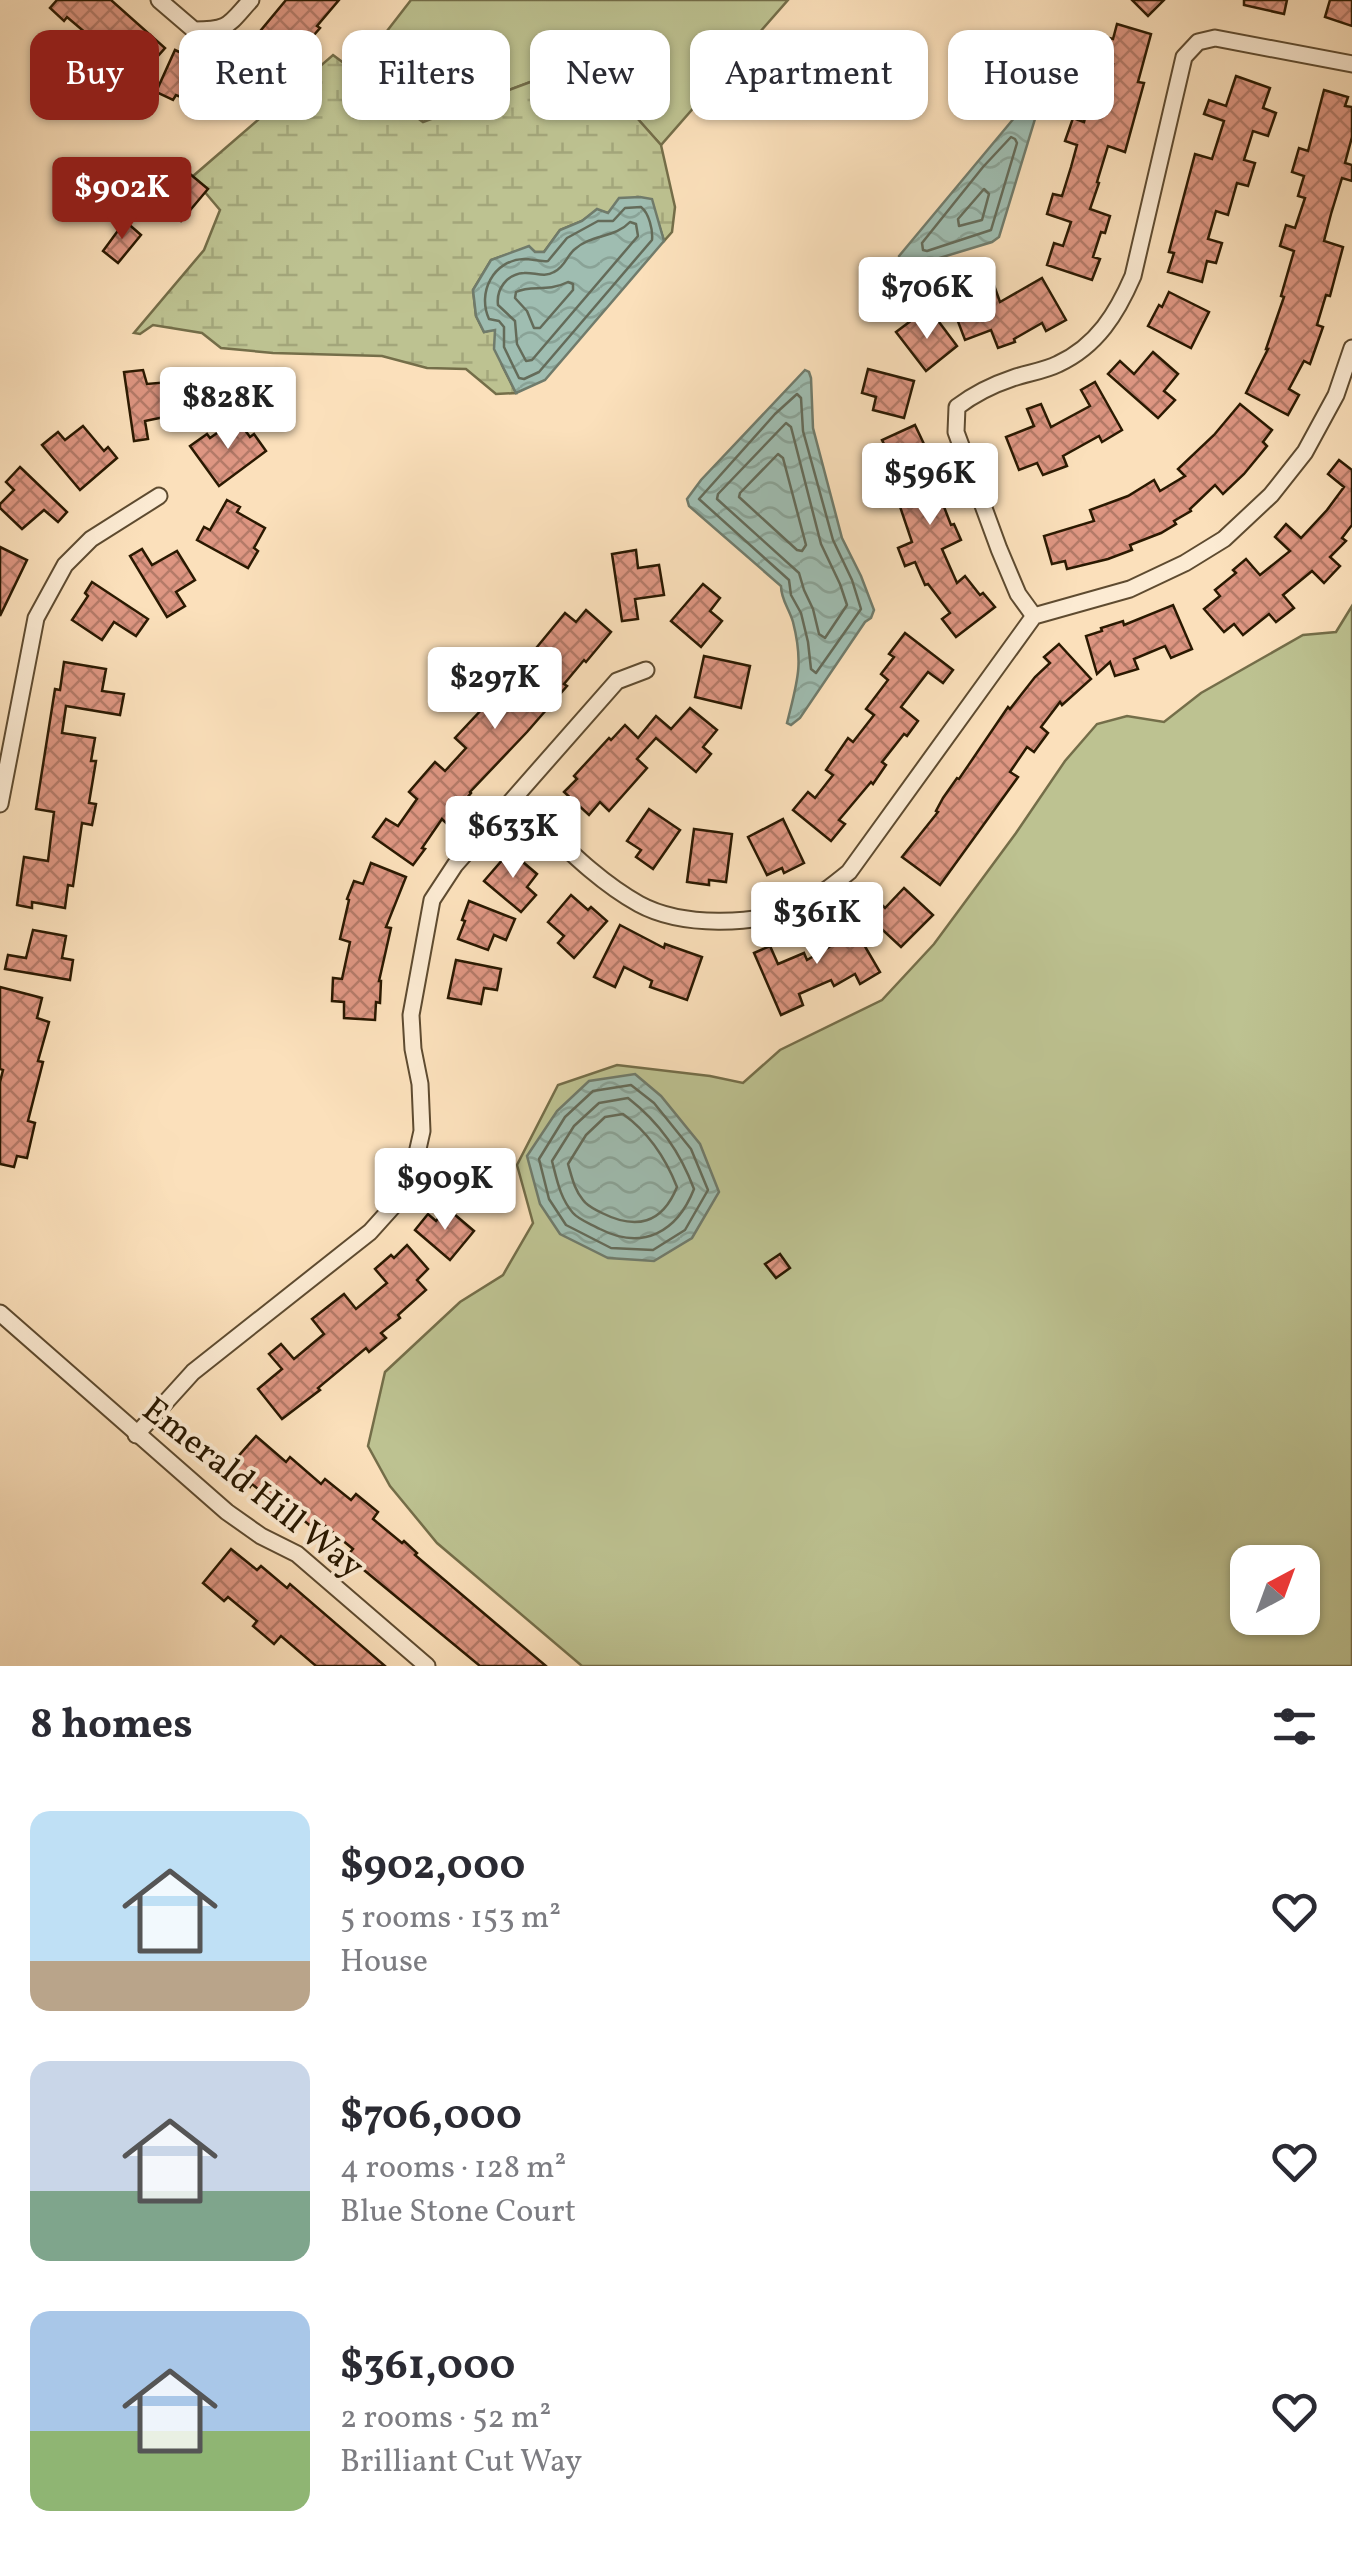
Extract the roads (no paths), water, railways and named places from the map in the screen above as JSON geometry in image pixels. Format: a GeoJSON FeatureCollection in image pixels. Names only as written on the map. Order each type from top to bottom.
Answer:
{"type":"FeatureCollection","features":[{"type":"Feature","properties":{"kind":"street"},"geometry":{"type":"LineString","coordinates":[[159,0],[194,30],[220,30],[251,0]]}},
{"type":"Feature","properties":{"kind":"street"},"geometry":{"type":"LineString","coordinates":[[1034,616],[1018,594],[999,550],[956,432],[957,407],[976,393],[1059,364],[1096,339],[1119,309],[1133,276],[1184,57],[1198,42],[1215,38],[1352,64]]}},
{"type":"Feature","properties":{"kind":"street"},"geometry":{"type":"LineString","coordinates":[[514,799],[601,879],[641,905],[665,914],[714,922],[772,916],[823,893],[849,872],[1034,616],[1130,589],[1184,563],[1224,539],[1272,495],[1305,452],[1336,395],[1352,348]]}},
{"type":"Feature","properties":{"kind":"street"},"geometry":{"type":"LineString","coordinates":[[0,804],[36,618],[65,566],[91,539],[159,496]]}},
{"type":"Feature","properties":{"kind":"street"},"geometry":{"type":"LineString","coordinates":[[136,1434],[193,1372],[370,1232],[397,1202],[413,1171],[422,1131],[411,1014],[432,900],[455,865],[617,681],[646,670]]}},
{"type":"Feature","properties":{"kind":"street","name":"Emerald Hill Way"},"geometry":{"type":"LineString","coordinates":[[0,1313],[227,1512],[261,1536],[297,1554],[427,1666]]}},
{"type":"Feature","properties":{"kind":"water"},"geometry":{"type":"Polygon","coordinates":[[[1012,120],[1035,120],[999,237],[910,267],[900,263],[899,256],[1012,120]]]}},
{"type":"Feature","properties":{"kind":"water"},"geometry":{"type":"Polygon","coordinates":[[[619,198],[652,199],[664,241],[545,380],[516,393],[494,349],[495,330],[484,332],[476,316],[473,290],[491,260],[529,246],[535,252],[544,252],[560,230],[582,221],[597,209],[608,213],[619,198]]]}},
{"type":"Feature","properties":{"kind":"water"},"geometry":{"type":"Polygon","coordinates":[[[805,370],[811,378],[813,428],[842,538],[874,610],[800,718],[791,725],[787,723],[799,662],[793,622],[781,586],[689,506],[687,499],[805,370]]]}},
{"type":"Feature","properties":{"kind":"water"},"geometry":{"type":"Polygon","coordinates":[[[635,1074],[661,1096],[700,1144],[719,1192],[692,1238],[654,1261],[608,1258],[560,1234],[540,1204],[527,1156],[557,1111],[589,1081],[635,1074]]]}}]}
